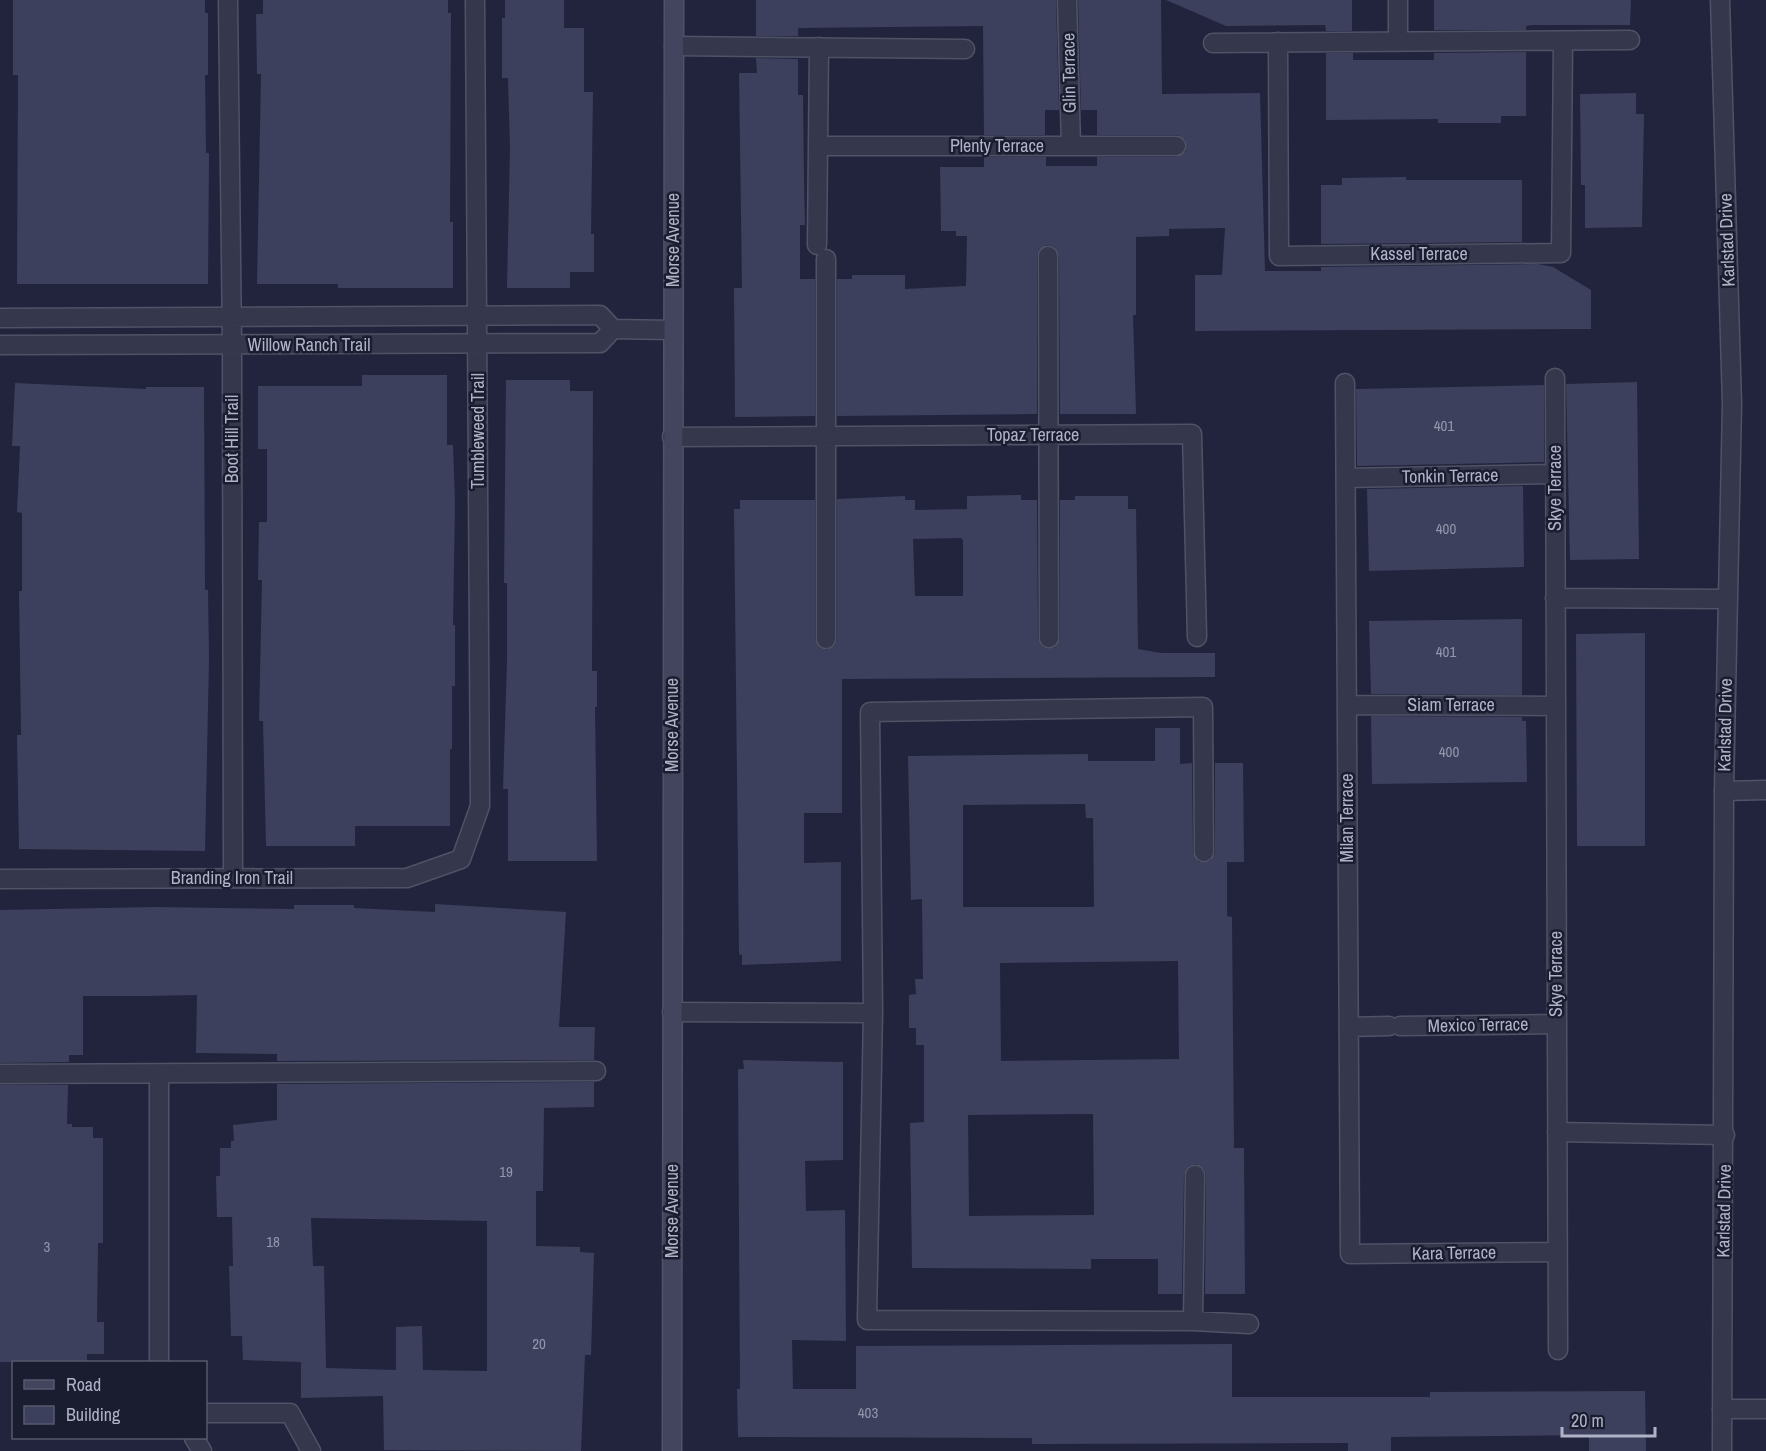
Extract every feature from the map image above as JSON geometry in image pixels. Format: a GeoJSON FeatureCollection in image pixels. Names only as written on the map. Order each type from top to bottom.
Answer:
{"type":"FeatureCollection","features":[{"type":"Feature","properties":{"kind":"street","name":"Boot Hill Trail"},"geometry":{"type":"LineString","coordinates":[[228,0],[232,316],[233,878]]}},
{"type":"Feature","properties":{"kind":"street","name":"Tumbleweed Trail"},"geometry":{"type":"LineString","coordinates":[[460,859],[480,806],[475,0]]}},
{"type":"Feature","properties":{"kind":"street","name":"Morse Avenue"},"geometry":{"type":"LineString","coordinates":[[672,1451],[674,0]]}},
{"type":"Feature","properties":{"kind":"street","name":"Glin Terrace"},"geometry":{"type":"LineString","coordinates":[[1067,0],[1071,146]]}},
{"type":"Feature","properties":{"kind":"street"},"geometry":{"type":"LineString","coordinates":[[1398,0],[1398,42]]}},
{"type":"Feature","properties":{"kind":"street","name":"Karlstad Drive"},"geometry":{"type":"LineString","coordinates":[[1720,0],[1732,404],[1724,791],[1725,1135],[1722,1451]]}},
{"type":"Feature","properties":{"kind":"street"},"geometry":{"type":"LineString","coordinates":[[1213,43],[1629,40]]}},
{"type":"Feature","properties":{"kind":"street","name":"Kassel Terrace"},"geometry":{"type":"LineString","coordinates":[[1278,42],[1279,255],[1291,255],[1561,253],[1563,41]]}},
{"type":"Feature","properties":{"kind":"street"},"geometry":{"type":"LineString","coordinates":[[674,46],[965,49]]}},
{"type":"Feature","properties":{"kind":"street"},"geometry":{"type":"LineString","coordinates":[[819,47],[818,146],[825,435],[826,639]]}},
{"type":"Feature","properties":{"kind":"street","name":"Plenty Terrace"},"geometry":{"type":"LineString","coordinates":[[818,146],[1176,146]]}},
{"type":"Feature","properties":{"kind":"street"},"geometry":{"type":"LineString","coordinates":[[1048,256],[1049,638]]}},
{"type":"Feature","properties":{"kind":"street","name":"Willow Ranch Trail"},"geometry":{"type":"LineString","coordinates":[[0,318],[600,315],[613,329],[672,330]]}},
{"type":"Feature","properties":{"kind":"street","name":"Willow Ranch Trail"},"geometry":{"type":"LineString","coordinates":[[0,345],[600,343],[613,329]]}},
{"type":"Feature","properties":{"kind":"street","name":"Skye Terrace"},"geometry":{"type":"LineString","coordinates":[[1555,378],[1558,1350]]}},
{"type":"Feature","properties":{"kind":"street","name":"Milan Terrace"},"geometry":{"type":"LineString","coordinates":[[1345,383],[1350,1254]]}},
{"type":"Feature","properties":{"kind":"street","name":"Topaz Terrace"},"geometry":{"type":"LineString","coordinates":[[672,437],[1192,434],[1197,637]]}},
{"type":"Feature","properties":{"kind":"street","name":"Tonkin Terrace"},"geometry":{"type":"LineString","coordinates":[[1346,478],[1555,474]]}},
{"type":"Feature","properties":{"kind":"street"},"geometry":{"type":"LineString","coordinates":[[1555,598],[1727,598]]}},
{"type":"Feature","properties":{"kind":"street","name":"Siam Terrace"},"geometry":{"type":"LineString","coordinates":[[1347,705],[1556,706]]}},
{"type":"Feature","properties":{"kind":"street"},"geometry":{"type":"LineString","coordinates":[[1204,852],[1203,707],[870,712],[873,1013],[867,1320],[1193,1320],[1249,1324]]}},
{"type":"Feature","properties":{"kind":"street"},"geometry":{"type":"LineString","coordinates":[[1724,791],[1766,790]]}},
{"type":"Feature","properties":{"kind":"street","name":"Branding Iron Trail"},"geometry":{"type":"LineString","coordinates":[[0,879],[406,878],[460,859]]}},
{"type":"Feature","properties":{"kind":"street"},"geometry":{"type":"LineString","coordinates":[[672,1012],[873,1013]]}},
{"type":"Feature","properties":{"kind":"street","name":"Mexico Terrace"},"geometry":{"type":"LineString","coordinates":[[1349,1027],[1557,1024]]}},
{"type":"Feature","properties":{"kind":"street"},"geometry":{"type":"LineString","coordinates":[[0,1074],[596,1071]]}},
{"type":"Feature","properties":{"kind":"street"},"geometry":{"type":"LineString","coordinates":[[159,1074],[159,1361]]}},
{"type":"Feature","properties":{"kind":"street"},"geometry":{"type":"LineString","coordinates":[[1557,1132],[1725,1135]]}},
{"type":"Feature","properties":{"kind":"street"},"geometry":{"type":"LineString","coordinates":[[1193,1320],[1195,1175]]}},
{"type":"Feature","properties":{"kind":"street","name":"Kara Terrace"},"geometry":{"type":"LineString","coordinates":[[1350,1254],[1557,1252]]}},
{"type":"Feature","properties":{"kind":"street"},"geometry":{"type":"LineString","coordinates":[[1722,1409],[1766,1409]]}},
{"type":"Feature","properties":{"kind":"street"},"geometry":{"type":"LineString","coordinates":[[207,1413],[290,1413],[311,1451]]}},
{"type":"Feature","properties":{"kind":"building"},"geometry":{"type":"Polygon","coordinates":[[[13,0],[205,0],[205,13],[208,13],[208,75],[205,75],[206,153],[209,153],[208,284],[17,284],[18,75],[13,75],[13,0]]]}},
{"type":"Feature","properties":{"kind":"building"},"geometry":{"type":"Polygon","coordinates":[[[263,0],[448,0],[448,13],[451,13],[450,222],[453,222],[453,288],[338,288],[338,284],[257,284],[261,74],[257,74],[256,14],[263,14],[263,0]]]}},
{"type":"Feature","properties":{"kind":"building"},"geometry":{"type":"Polygon","coordinates":[[[505,0],[564,0],[564,28],[584,28],[584,92],[593,92],[591,234],[594,234],[594,272],[570,272],[570,288],[507,288],[510,148],[508,78],[502,78],[502,18],[505,18],[505,0]]]}},
{"type":"Feature","properties":{"kind":"building"},"geometry":{"type":"Polygon","coordinates":[[[756,0],[1056,0],[1059,110],[1045,110],[1045,135],[984,135],[983,26],[798,28],[798,36],[756,36],[756,0]]]}},
{"type":"Feature","properties":{"kind":"building"},"geometry":{"type":"Polygon","coordinates":[[[1078,0],[1161,0],[1162,94],[1260,93],[1265,271],[1321,271],[1321,267],[1538,264],[1553,267],[1591,290],[1591,329],[1195,331],[1195,275],[1222,275],[1225,228],[1169,229],[1169,236],[1136,237],[1136,315],[1133,315],[1136,414],[1060,414],[1059,256],[1054,247],[1047,245],[1039,250],[1037,256],[1037,414],[837,416],[837,279],[852,279],[852,275],[905,275],[905,289],[966,286],[967,236],[956,236],[956,231],[941,231],[940,167],[984,167],[984,157],[1046,157],[1046,166],[1097,166],[1097,157],[1176,157],[1186,151],[1185,140],[1177,135],[1097,135],[1097,110],[1081,110],[1078,0]]]}},
{"type":"Feature","properties":{"kind":"building"},"geometry":{"type":"Polygon","coordinates":[[[1166,0],[1352,0],[1352,31],[1326,31],[1325,25],[1226,26],[1166,0]]]}},
{"type":"Feature","properties":{"kind":"building"},"geometry":{"type":"Polygon","coordinates":[[[1434,0],[1631,0],[1630,25],[1533,25],[1526,26],[1526,30],[1434,30],[1434,0]]]}},
{"type":"Feature","properties":{"kind":"building"},"geometry":{"type":"Polygon","coordinates":[[[1526,52],[1526,116],[1501,116],[1501,123],[1438,123],[1438,119],[1326,120],[1326,53],[1353,53],[1353,60],[1434,60],[1434,53],[1526,52]]]}},
{"type":"Feature","properties":{"kind":"building"},"geometry":{"type":"Polygon","coordinates":[[[756,58],[798,59],[798,95],[803,95],[805,225],[800,225],[800,279],[815,279],[815,416],[735,417],[734,288],[742,288],[739,73],[757,73],[756,58]]]}},
{"type":"Feature","properties":{"kind":"building"},"geometry":{"type":"Polygon","coordinates":[[[1636,93],[1636,114],[1644,114],[1642,227],[1585,228],[1585,185],[1581,185],[1580,94],[1636,93]]]}},
{"type":"Feature","properties":{"kind":"building"},"geometry":{"type":"Polygon","coordinates":[[[1406,177],[1406,180],[1522,180],[1522,242],[1321,244],[1321,185],[1342,185],[1342,178],[1406,177]]]}},
{"type":"Feature","properties":{"kind":"building"},"geometry":{"type":"Polygon","coordinates":[[[362,375],[447,375],[447,445],[453,445],[455,502],[453,625],[455,625],[455,686],[452,686],[450,826],[355,826],[355,846],[266,846],[263,721],[259,721],[262,580],[258,580],[259,522],[267,522],[267,449],[258,449],[258,386],[362,386],[362,375]]]}},
{"type":"Feature","properties":{"kind":"building"},"geometry":{"type":"Polygon","coordinates":[[[506,380],[570,380],[570,391],[593,391],[592,671],[597,671],[597,707],[595,707],[597,861],[508,861],[508,789],[503,789],[507,661],[507,583],[504,583],[506,380]]]}},
{"type":"Feature","properties":{"kind":"building"},"geometry":{"type":"Polygon","coordinates":[[[1637,382],[1639,559],[1570,560],[1566,384],[1637,382]]]}},
{"type":"Feature","properties":{"kind":"building"},"geometry":{"type":"Polygon","coordinates":[[[15,383],[146,389],[146,387],[204,387],[205,590],[208,590],[209,659],[205,851],[19,849],[17,735],[21,735],[19,591],[22,591],[22,513],[17,512],[20,446],[12,446],[15,383]]]}},
{"type":"Feature","properties":{"kind":"building"},"geometry":{"type":"Polygon","coordinates":[[[1544,385],[1544,462],[1357,466],[1356,389],[1544,385]]]}},
{"type":"Feature","properties":{"kind":"building"},"geometry":{"type":"Polygon","coordinates":[[[1523,486],[1524,567],[1369,571],[1367,489],[1523,486]]]}},
{"type":"Feature","properties":{"kind":"building"},"geometry":{"type":"Polygon","coordinates":[[[1021,495],[1021,500],[1037,500],[1038,638],[1043,647],[1054,648],[1060,638],[1060,500],[1075,500],[1075,496],[1128,496],[1128,509],[1136,509],[1138,649],[1161,653],[1215,653],[1215,677],[842,679],[842,813],[804,813],[804,863],[841,862],[841,961],[742,965],[742,955],[739,954],[734,509],[740,509],[740,500],[815,500],[815,639],[820,648],[827,650],[835,645],[837,639],[837,499],[905,496],[905,500],[915,500],[915,510],[967,509],[967,496],[1021,495]],[[961,538],[913,539],[915,596],[963,596],[963,540],[961,538]]]}},
{"type":"Feature","properties":{"kind":"building"},"geometry":{"type":"Polygon","coordinates":[[[1522,619],[1522,695],[1371,694],[1369,621],[1522,619]]]}},
{"type":"Feature","properties":{"kind":"building"},"geometry":{"type":"Polygon","coordinates":[[[1645,633],[1645,846],[1577,846],[1576,634],[1645,633]]]}},
{"type":"Feature","properties":{"kind":"building"},"geometry":{"type":"Polygon","coordinates":[[[1371,716],[1522,717],[1522,721],[1526,721],[1527,782],[1372,784],[1371,716]]]}},
{"type":"Feature","properties":{"kind":"building"},"geometry":{"type":"Polygon","coordinates":[[[1155,728],[1180,728],[1180,764],[1192,763],[1193,852],[1199,862],[1210,861],[1215,853],[1215,763],[1243,763],[1244,862],[1227,862],[1227,916],[1232,917],[1234,1148],[1244,1148],[1245,1294],[1205,1294],[1206,1175],[1204,1169],[1196,1164],[1189,1166],[1184,1175],[1182,1294],[1158,1294],[1158,1259],[1091,1259],[1091,1269],[912,1268],[910,1123],[924,1122],[924,1045],[916,1045],[916,1028],[909,1028],[909,995],[916,994],[915,979],[923,979],[922,899],[911,900],[908,756],[1088,754],[1088,761],[1155,761],[1155,728]],[[1085,804],[963,805],[963,907],[1094,907],[1093,818],[1086,818],[1085,804]],[[1178,961],[1000,963],[1001,1061],[1179,1059],[1178,961]],[[1093,1114],[968,1115],[969,1216],[1094,1215],[1093,1114]]]}},
{"type":"Feature","properties":{"kind":"building"},"geometry":{"type":"Polygon","coordinates":[[[435,904],[566,912],[559,1027],[595,1027],[594,1060],[277,1061],[277,1054],[196,1053],[197,995],[83,996],[83,1055],[69,1055],[69,1062],[0,1063],[0,910],[155,907],[294,909],[294,905],[354,905],[354,908],[435,912],[435,904]]]}},
{"type":"Feature","properties":{"kind":"building"},"geometry":{"type":"Polygon","coordinates":[[[743,1060],[843,1062],[843,1160],[805,1161],[806,1211],[845,1210],[846,1341],[792,1340],[793,1389],[856,1389],[856,1346],[1232,1344],[1232,1397],[1430,1397],[1430,1392],[1645,1391],[1646,1451],[1589,1451],[1589,1435],[1391,1437],[1391,1451],[1348,1451],[1348,1443],[1032,1444],[1032,1438],[738,1437],[737,1389],[740,1389],[738,1069],[744,1069],[743,1060]]]}},
{"type":"Feature","properties":{"kind":"building"},"geometry":{"type":"Polygon","coordinates":[[[594,1082],[594,1107],[544,1108],[543,1191],[536,1191],[536,1246],[580,1247],[580,1252],[594,1253],[591,1355],[585,1355],[581,1451],[384,1450],[383,1396],[301,1398],[301,1362],[243,1360],[242,1336],[231,1336],[229,1266],[233,1266],[232,1217],[217,1217],[216,1176],[220,1176],[220,1148],[231,1148],[231,1141],[234,1141],[233,1125],[277,1120],[277,1084],[594,1082]],[[311,1218],[313,1266],[324,1266],[326,1368],[396,1370],[396,1327],[422,1326],[423,1370],[487,1371],[487,1221],[311,1218]]]}},
{"type":"Feature","properties":{"kind":"building"},"geometry":{"type":"Polygon","coordinates":[[[0,1085],[68,1085],[67,1124],[72,1124],[72,1127],[93,1127],[93,1138],[103,1138],[103,1243],[98,1243],[97,1322],[104,1322],[104,1354],[87,1354],[87,1361],[0,1362],[0,1085]]]}}]}
